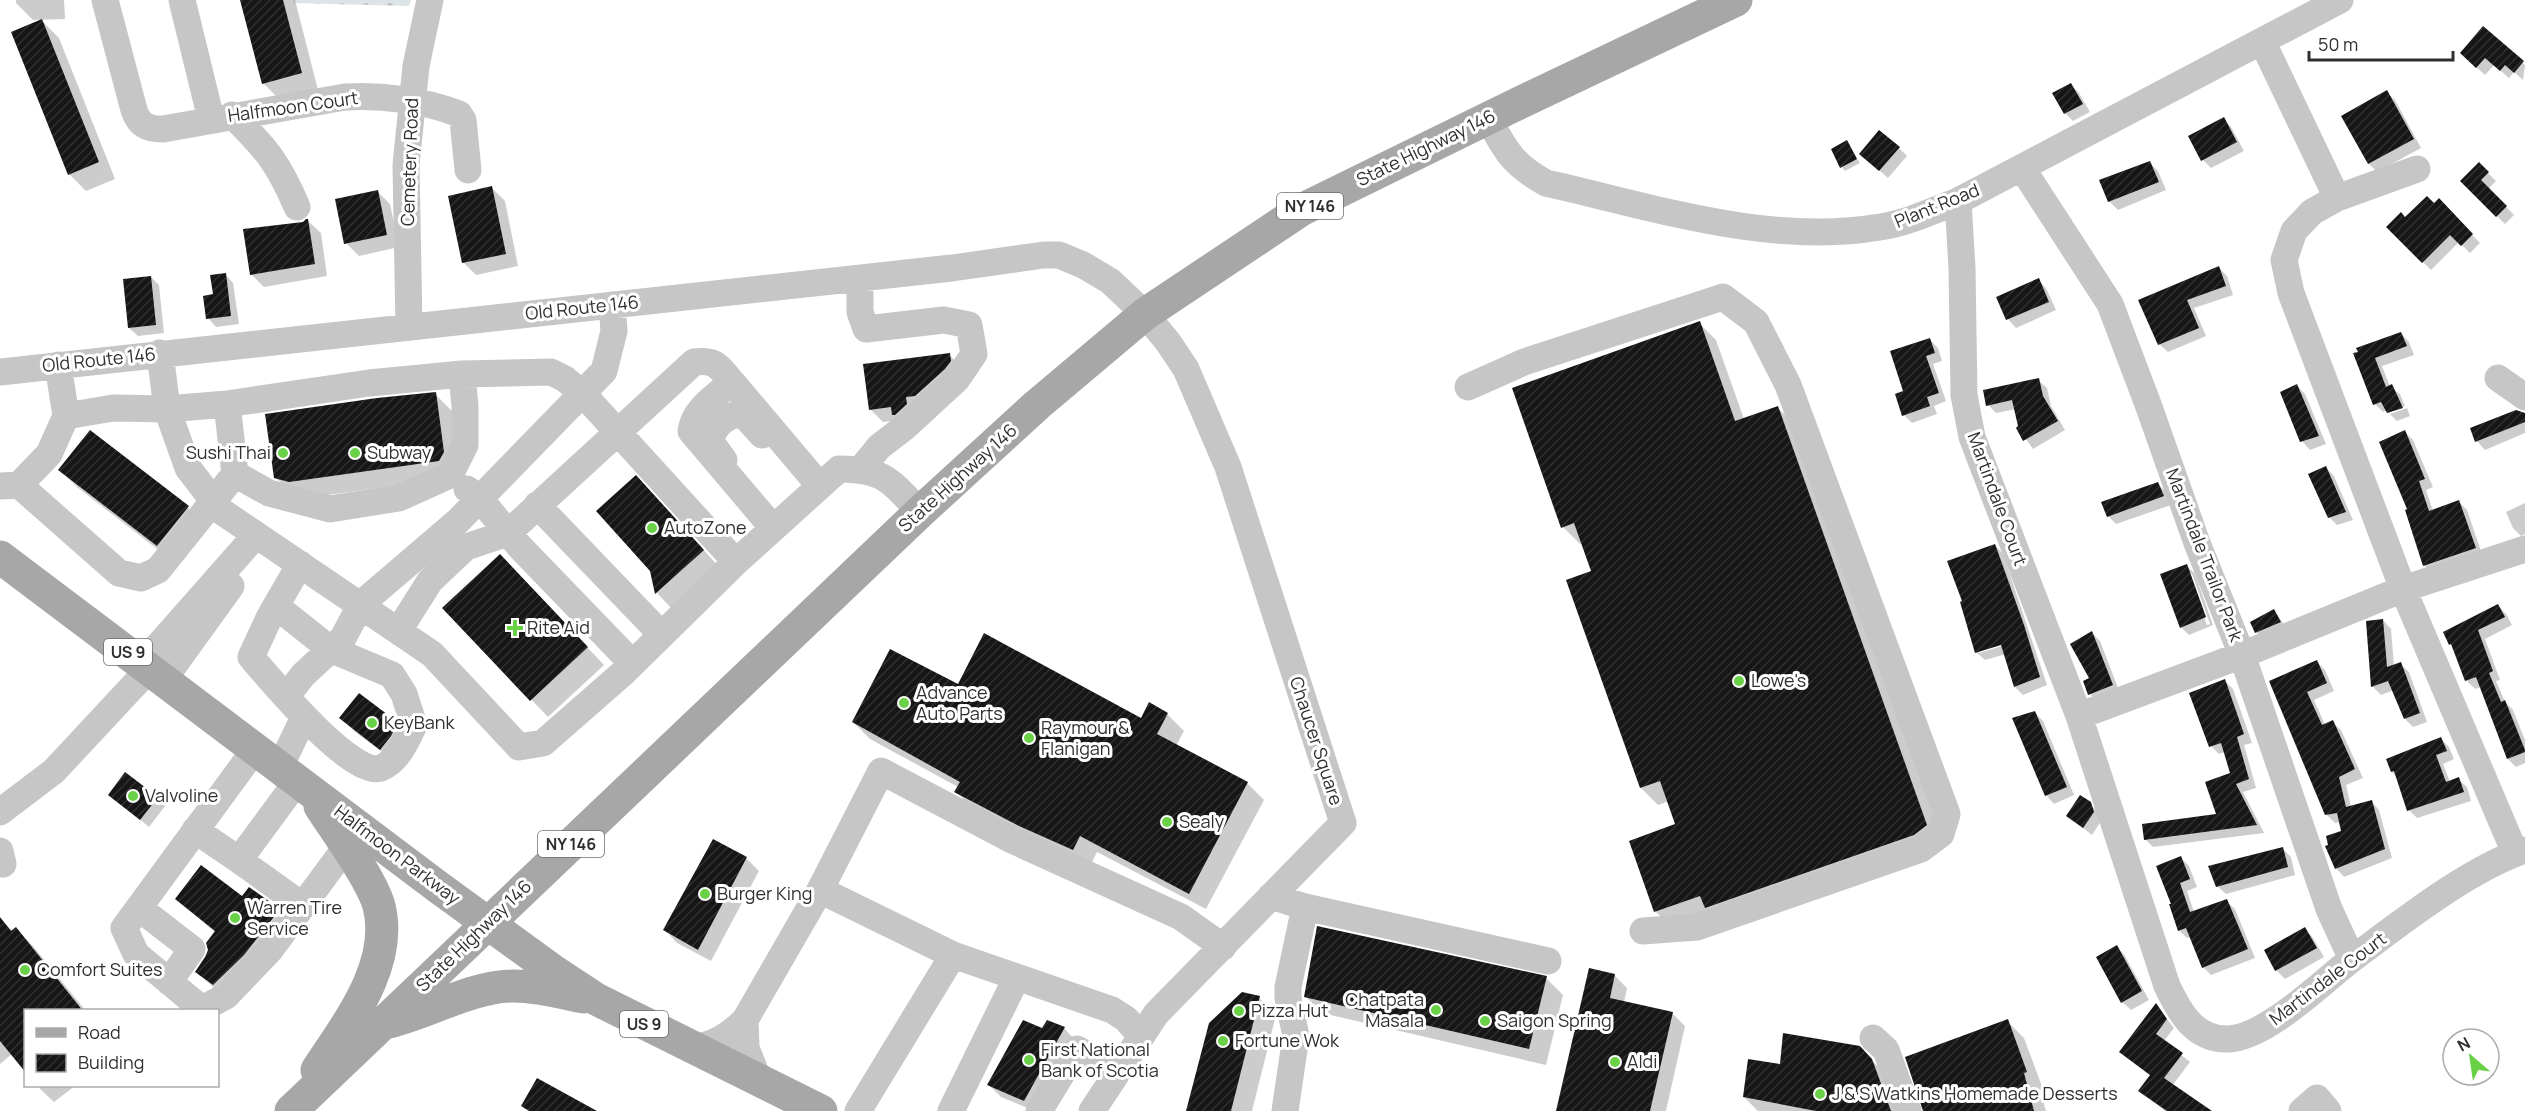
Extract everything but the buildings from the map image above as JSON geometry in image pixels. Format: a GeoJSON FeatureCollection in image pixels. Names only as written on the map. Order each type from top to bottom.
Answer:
{"type":"FeatureCollection","features":[{"type":"Feature","properties":{"kind":"main road","name":"State Highway 146"},"geometry":{"type":"LineString","coordinates":[[291,1110],[920,512],[1037,405],[1144,314],[1301,210],[1736,0]]}},
{"type":"Feature","properties":{"kind":"main road","name":"Halfmoon Parkway"},"geometry":{"type":"LineString","coordinates":[[0,557],[488,922],[596,999],[822,1111]]}},
{"type":"Feature","properties":{"kind":"main road"},"geometry":{"type":"LineString","coordinates":[[286,771],[346,847],[379,906],[380,948],[375,968],[354,1012],[291,1110]]}},
{"type":"Feature","properties":{"kind":"main road"},"geometry":{"type":"LineString","coordinates":[[383,1024],[417,1015],[479,991],[504,987],[548,990],[596,999]]}},
{"type":"Feature","properties":{"kind":"street","name":"Halfmoon Court"},"geometry":{"type":"LineString","coordinates":[[105,0],[136,117],[143,125],[152,129],[163,129],[345,97],[365,96],[411,101],[459,114],[463,120],[468,170]]}},
{"type":"Feature","properties":{"kind":"street","name":"Halfmoon Court"},"geometry":{"type":"LineString","coordinates":[[182,0],[222,117]]}},
{"type":"Feature","properties":{"kind":"street","name":"Cemetery Road"},"geometry":{"type":"LineString","coordinates":[[409,326],[406,165],[411,101],[430,0]]}},
{"type":"Feature","properties":{"kind":"street","name":"Plant Road"},"geometry":{"type":"LineString","coordinates":[[1488,118],[1508,154],[1523,170],[1546,183],[1714,221],[1790,231],[1838,232],[1881,227],[1916,218],[1958,201],[2340,0]]}},
{"type":"Feature","properties":{"kind":"street"},"geometry":{"type":"LineString","coordinates":[[2262,40],[2337,198]]}},
{"type":"Feature","properties":{"kind":"street"},"geometry":{"type":"LineString","coordinates":[[222,117],[268,152],[280,169],[297,207]]}},
{"type":"Feature","properties":{"kind":"street","name":"Martindale Trailor Park"},"geometry":{"type":"LineString","coordinates":[[2022,168],[2110,304],[2150,407],[2197,543],[2242,655],[2329,909],[2352,959]]}},
{"type":"Feature","properties":{"kind":"street"},"geometry":{"type":"LineString","coordinates":[[2417,169],[2337,198],[2312,212],[2294,231],[2284,260],[2291,293],[2403,589],[2520,851]]}},
{"type":"Feature","properties":{"kind":"street","name":"Martindale Court"},"geometry":{"type":"LineString","coordinates":[[1958,201],[1962,268],[1964,395],[1972,437],[2079,716],[2167,986],[2178,1009],[2190,1025],[2205,1034],[2227,1039],[2245,1035],[2269,1024],[2352,959],[2450,889],[2520,851]]}},
{"type":"Feature","properties":{"kind":"street","name":"Old Route 146"},"geometry":{"type":"LineString","coordinates":[[0,372],[860,278],[1044,255],[1059,255],[1083,265],[1110,281],[1144,314]]}},
{"type":"Feature","properties":{"kind":"street"},"geometry":{"type":"LineString","coordinates":[[860,278],[860,312],[866,329],[944,320],[969,325],[974,354],[957,379],[906,426],[879,447],[861,469]]}},
{"type":"Feature","properties":{"kind":"street"},"geometry":{"type":"LineString","coordinates":[[1468,387],[1524,362],[1723,297],[1756,322],[1788,385],[1947,814],[1941,834],[1921,849],[1697,927],[1643,931]]}},
{"type":"Feature","properties":{"kind":"street"},"geometry":{"type":"LineString","coordinates":[[286,697],[303,675],[343,638],[361,604],[458,521],[604,372],[614,331],[612,305]]}},
{"type":"Feature","properties":{"kind":"street","name":"Chaucer Square"},"geometry":{"type":"LineString","coordinates":[[1094,1109],[1156,1014],[1343,823],[1227,467],[1185,369],[1144,314]]}},
{"type":"Feature","properties":{"kind":"street"},"geometry":{"type":"LineString","coordinates":[[160,353],[167,409],[188,468],[221,511],[432,654],[519,747],[543,743],[632,663],[736,562],[768,522],[815,480],[839,469],[861,469],[890,480],[920,512]]}},
{"type":"Feature","properties":{"kind":"street"},"geometry":{"type":"LineString","coordinates":[[424,590],[462,566],[537,506],[617,430],[694,362],[711,361],[718,366],[815,480]]}},
{"type":"Feature","properties":{"kind":"street"},"geometry":{"type":"LineString","coordinates":[[58,365],[66,416],[49,454],[10,485],[119,573],[141,578],[158,570],[235,474],[227,404]]}},
{"type":"Feature","properties":{"kind":"street"},"geometry":{"type":"LineString","coordinates":[[66,416],[113,408],[167,409],[227,404],[369,383],[462,374],[551,372],[565,379],[583,394],[736,562]]}},
{"type":"Feature","properties":{"kind":"street"},"geometry":{"type":"LineString","coordinates":[[235,474],[270,493],[330,509],[399,498],[450,475],[465,444],[462,374]]}},
{"type":"Feature","properties":{"kind":"street"},"geometry":{"type":"LineString","coordinates":[[2498,378],[2525,397]]}},
{"type":"Feature","properties":{"kind":"street"},"geometry":{"type":"LineString","coordinates":[[732,382],[698,412],[692,421],[691,432],[768,522]]}},
{"type":"Feature","properties":{"kind":"street"},"geometry":{"type":"LineString","coordinates":[[768,522],[762,504],[710,441],[720,422],[732,415],[742,413],[795,471],[815,480]]}},
{"type":"Feature","properties":{"kind":"street"},"geometry":{"type":"LineString","coordinates":[[450,475],[480,499],[498,536],[632,663]]}},
{"type":"Feature","properties":{"kind":"street"},"geometry":{"type":"LineString","coordinates":[[537,506],[661,634]]}},
{"type":"Feature","properties":{"kind":"street"},"geometry":{"type":"LineString","coordinates":[[0,812],[54,771],[152,670],[256,535]]}},
{"type":"Feature","properties":{"kind":"street"},"geometry":{"type":"LineString","coordinates":[[399,630],[430,581],[466,547],[498,536]]}},
{"type":"Feature","properties":{"kind":"street"},"geometry":{"type":"LineString","coordinates":[[2079,716],[2242,655],[2403,589],[2525,549]]}},
{"type":"Feature","properties":{"kind":"street"},"geometry":{"type":"LineString","coordinates":[[276,606],[330,649],[392,675],[404,694],[414,725],[401,750],[381,768],[372,769],[358,763],[304,717],[251,657],[276,606],[300,564]]}},
{"type":"Feature","properties":{"kind":"street"},"geometry":{"type":"LineString","coordinates":[[239,860],[286,771],[304,717]]}},
{"type":"Feature","properties":{"kind":"street"},"geometry":{"type":"LineString","coordinates":[[286,771],[195,830],[124,928],[136,954],[202,1009],[226,996],[270,950],[346,847]]}},
{"type":"Feature","properties":{"kind":"street"},"geometry":{"type":"LineString","coordinates":[[692,1048],[724,1038],[746,1020],[820,890],[881,771],[1012,840],[1181,917],[1223,947]]}},
{"type":"Feature","properties":{"kind":"street"},"geometry":{"type":"LineString","coordinates":[[195,830],[303,906]]}},
{"type":"Feature","properties":{"kind":"street"},"geometry":{"type":"LineString","coordinates":[[820,890],[953,955],[1112,1010],[1126,1019],[1141,1036]]}},
{"type":"Feature","properties":{"kind":"street"},"geometry":{"type":"LineString","coordinates":[[1271,897],[1305,907],[1548,961]]}},
{"type":"Feature","properties":{"kind":"street"},"geometry":{"type":"LineString","coordinates":[[1284,1111],[1296,1036],[1288,987],[1305,907]]}},
{"type":"Feature","properties":{"kind":"street"},"geometry":{"type":"LineString","coordinates":[[139,908],[192,949],[170,982]]}},
{"type":"Feature","properties":{"kind":"street"},"geometry":{"type":"LineString","coordinates":[[858,1111],[953,955]]}},
{"type":"Feature","properties":{"kind":"street"},"geometry":{"type":"LineString","coordinates":[[962,1108],[1017,977]]}},
{"type":"Feature","properties":{"kind":"street"},"geometry":{"type":"LineString","coordinates":[[746,1020],[746,1048],[759,1081]]}},
{"type":"Feature","properties":{"kind":"street"},"geometry":{"type":"LineString","coordinates":[[1873,1038],[1886,1050],[1908,1111]]}},
{"type":"Feature","properties":{"kind":"street"},"geometry":{"type":"LineString","coordinates":[[1039,1111],[1077,1049],[1117,1071]]}},
{"type":"Feature","properties":{"kind":"street"},"geometry":{"type":"LineString","coordinates":[[2302,1111],[2317,1098],[2328,1111]]}},
{"type":"Feature","properties":{"kind":"green space"},"geometry":{"type":"Polygon","coordinates":[[[293,0],[411,0],[409,6],[294,3],[293,0]]]}},
{"type":"Feature","properties":{"kind":"place","name":"Sushi Thai"},"geometry":{"type":"Point","coordinates":[283,453]}},
{"type":"Feature","properties":{"kind":"place","name":"Subway"},"geometry":{"type":"Point","coordinates":[355,453]}},
{"type":"Feature","properties":{"kind":"place","name":"AutoZone"},"geometry":{"type":"Point","coordinates":[652,528]}},
{"type":"Feature","properties":{"kind":"place","name":"Rite Aid"},"geometry":{"type":"Point","coordinates":[515,628]}},
{"type":"Feature","properties":{"kind":"place","name":"Lowe's"},"geometry":{"type":"Point","coordinates":[1739,681]}},
{"type":"Feature","properties":{"kind":"place","name":"Advance Auto Parts"},"geometry":{"type":"Point","coordinates":[904,703]}},
{"type":"Feature","properties":{"kind":"place","name":"KeyBank"},"geometry":{"type":"Point","coordinates":[372,723]}},
{"type":"Feature","properties":{"kind":"place","name":"Raymour & Flanigan"},"geometry":{"type":"Point","coordinates":[1029,738]}},
{"type":"Feature","properties":{"kind":"place","name":"Valvoline"},"geometry":{"type":"Point","coordinates":[133,796]}},
{"type":"Feature","properties":{"kind":"place","name":"Sealy"},"geometry":{"type":"Point","coordinates":[1167,822]}},
{"type":"Feature","properties":{"kind":"place","name":"Burger King"},"geometry":{"type":"Point","coordinates":[705,894]}},
{"type":"Feature","properties":{"kind":"place","name":"Warren Tire Service"},"geometry":{"type":"Point","coordinates":[235,918]}},
{"type":"Feature","properties":{"kind":"place","name":"Comfort Suites"},"geometry":{"type":"Point","coordinates":[25,970]}},
{"type":"Feature","properties":{"kind":"place","name":"Chatpata Masala"},"geometry":{"type":"Point","coordinates":[1436,1010]}},
{"type":"Feature","properties":{"kind":"place","name":"Pizza Hut"},"geometry":{"type":"Point","coordinates":[1239,1011]}},
{"type":"Feature","properties":{"kind":"place","name":"Saigon Spring"},"geometry":{"type":"Point","coordinates":[1485,1021]}},
{"type":"Feature","properties":{"kind":"place","name":"Fortune Wok"},"geometry":{"type":"Point","coordinates":[1223,1041]}},
{"type":"Feature","properties":{"kind":"place","name":"First National Bank of Scotia"},"geometry":{"type":"Point","coordinates":[1029,1060]}},
{"type":"Feature","properties":{"kind":"place","name":"Aldi"},"geometry":{"type":"Point","coordinates":[1615,1062]}},
{"type":"Feature","properties":{"kind":"place","name":"J & S Watkins Homemade Desserts"},"geometry":{"type":"Point","coordinates":[1820,1094]}}]}
